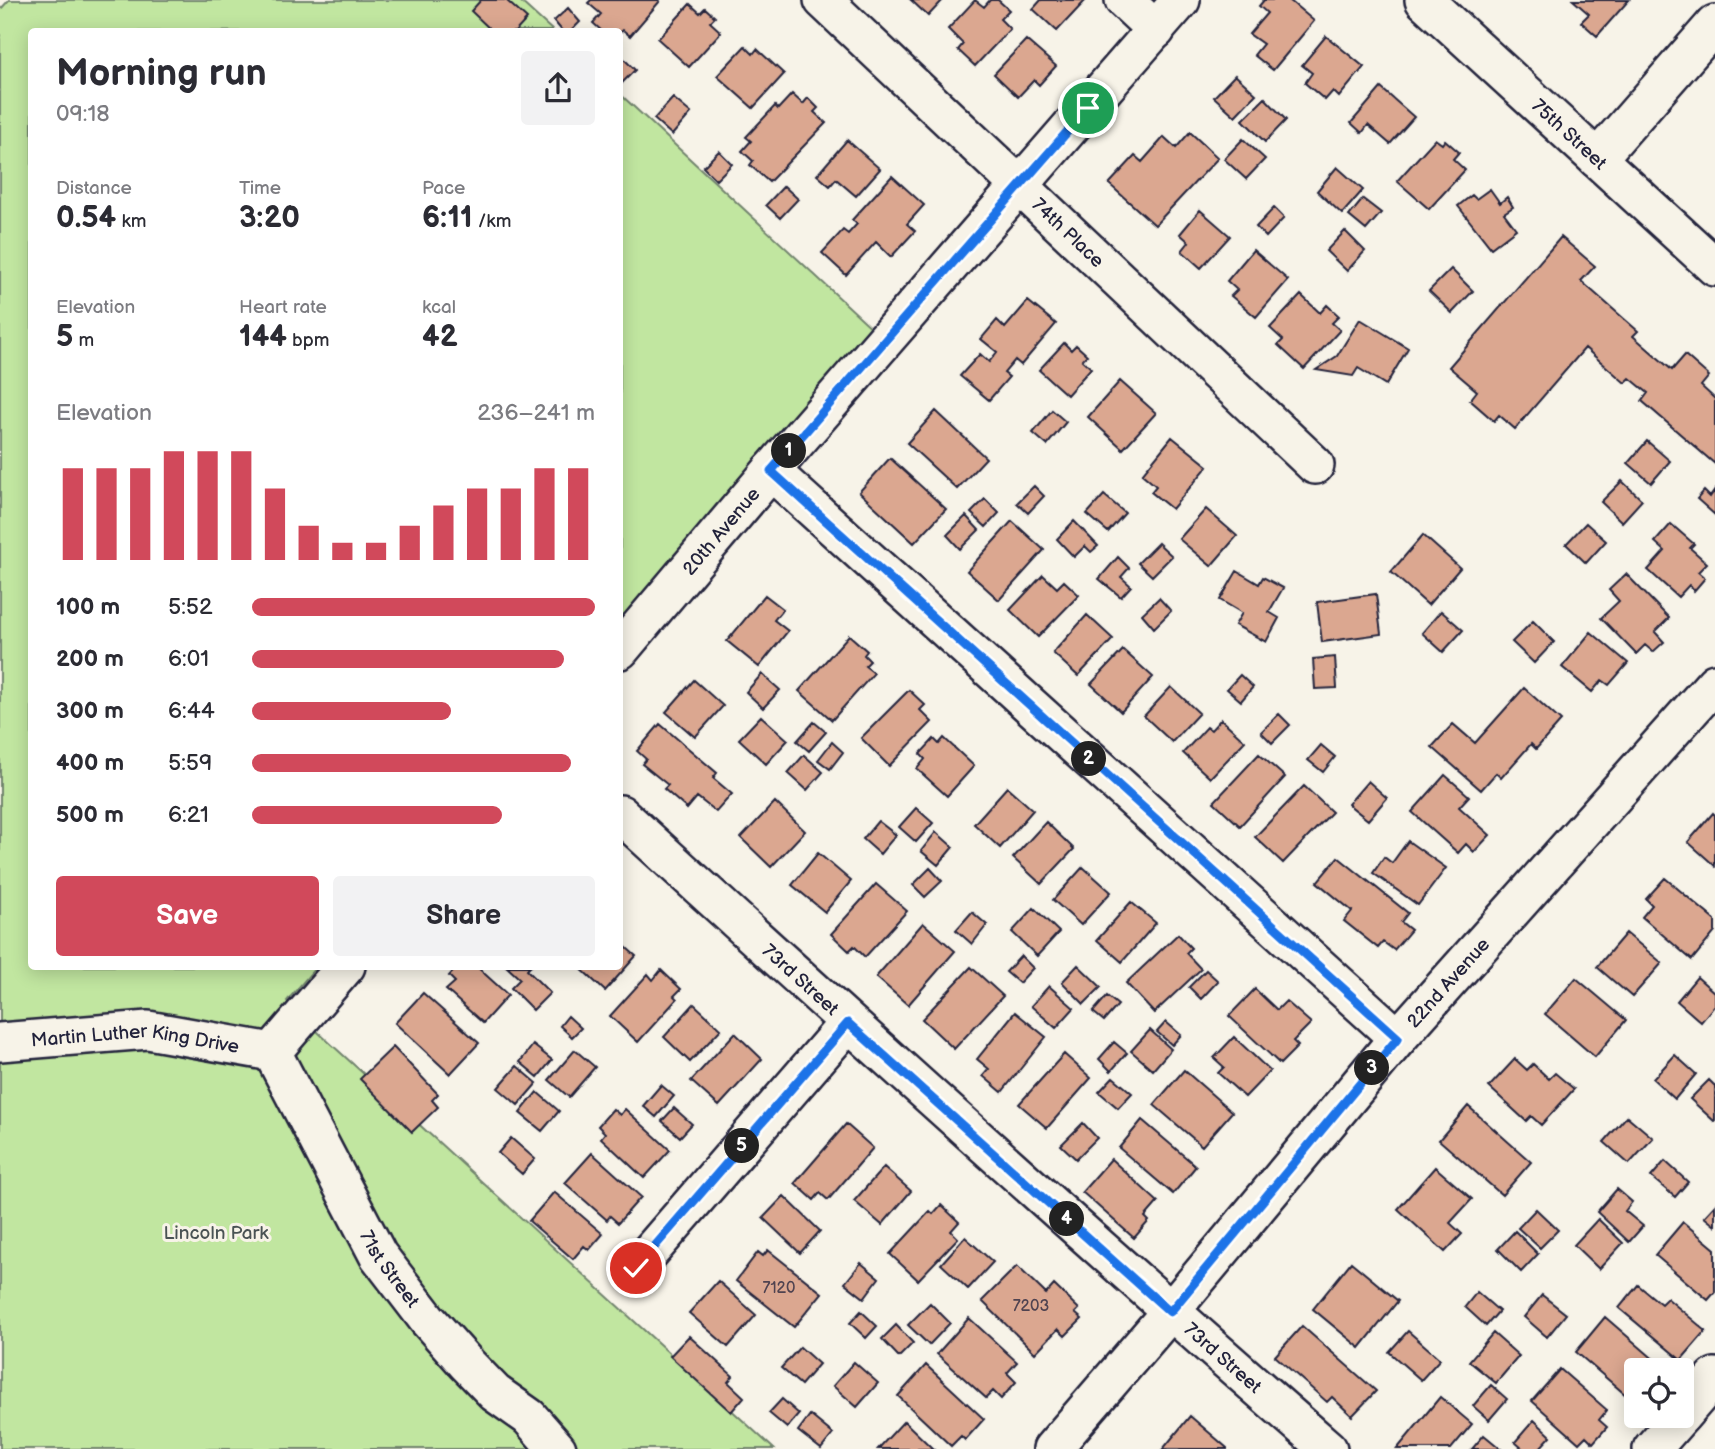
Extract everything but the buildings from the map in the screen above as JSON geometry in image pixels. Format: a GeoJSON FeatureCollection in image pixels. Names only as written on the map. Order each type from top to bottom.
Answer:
{"type":"FeatureCollection","features":[{"type":"Feature","properties":{"kind":"street","name":"74th Place"},"geometry":{"type":"LineString","coordinates":[[823,0],[1315,464]]}},
{"type":"Feature","properties":{"kind":"street"},"geometry":{"type":"LineString","coordinates":[[1124,0],[1156,30]]}},
{"type":"Feature","properties":{"kind":"street","name":"20th Avenue"},"geometry":{"type":"LineString","coordinates":[[623,646],[771,471],[1181,0]]}},
{"type":"Feature","properties":{"kind":"street","name":"75th Street"},"geometry":{"type":"LineString","coordinates":[[1424,0],[1715,267]]}},
{"type":"Feature","properties":{"kind":"street"},"geometry":{"type":"LineString","coordinates":[[1597,159],[1715,24]]}},
{"type":"Feature","properties":{"kind":"street"},"geometry":{"type":"LineString","coordinates":[[771,471],[1398,1038]]}},
{"type":"Feature","properties":{"kind":"street","name":"22nd Avenue"},"geometry":{"type":"LineString","coordinates":[[1052,1449],[1398,1038],[1715,682]]}},
{"type":"Feature","properties":{"kind":"street","name":"73rd Street"},"geometry":{"type":"LineString","coordinates":[[623,817],[1170,1312],[1328,1449]]}},
{"type":"Feature","properties":{"kind":"street"},"geometry":{"type":"LineString","coordinates":[[272,1052],[343,970]]}},
{"type":"Feature","properties":{"kind":"street"},"geometry":{"type":"LineString","coordinates":[[636,1268],[848,1023]]}},
{"type":"Feature","properties":{"kind":"street","name":"Martin Luther King Drive"},"geometry":{"type":"LineString","coordinates":[[0,1042],[148,1030],[272,1052]]}},
{"type":"Feature","properties":{"kind":"street","name":"71st Street"},"geometry":{"type":"LineString","coordinates":[[272,1052],[378,1255],[426,1319],[467,1364],[495,1393],[528,1417],[557,1449]]}},
{"type":"Feature","properties":{"kind":"street"},"geometry":{"type":"LineString","coordinates":[[1694,1402],[1715,1377]]}},
{"type":"Feature","properties":{"kind":"street"},"geometry":{"type":"LineString","coordinates":[[1652,1449],[1671,1428]]}},
{"type":"Feature","properties":{"kind":"green space","name":"Lincoln Park"},"geometry":{"type":"Polygon","coordinates":[[[9,0],[519,0],[550,28],[28,28],[28,970],[314,970],[287,1001],[774,1449],[0,1449],[0,10],[9,0]]]}},
{"type":"Feature","properties":{"kind":"green space"},"geometry":{"type":"Polygon","coordinates":[[[623,97],[874,330],[623,618],[623,97]]]}},
{"type":"Feature","properties":{"kind":"route"},"geometry":{"type":"LineString","coordinates":[[636,1268],[848,1023],[1170,1312],[1398,1038],[771,471],[1088,108]]}}]}
